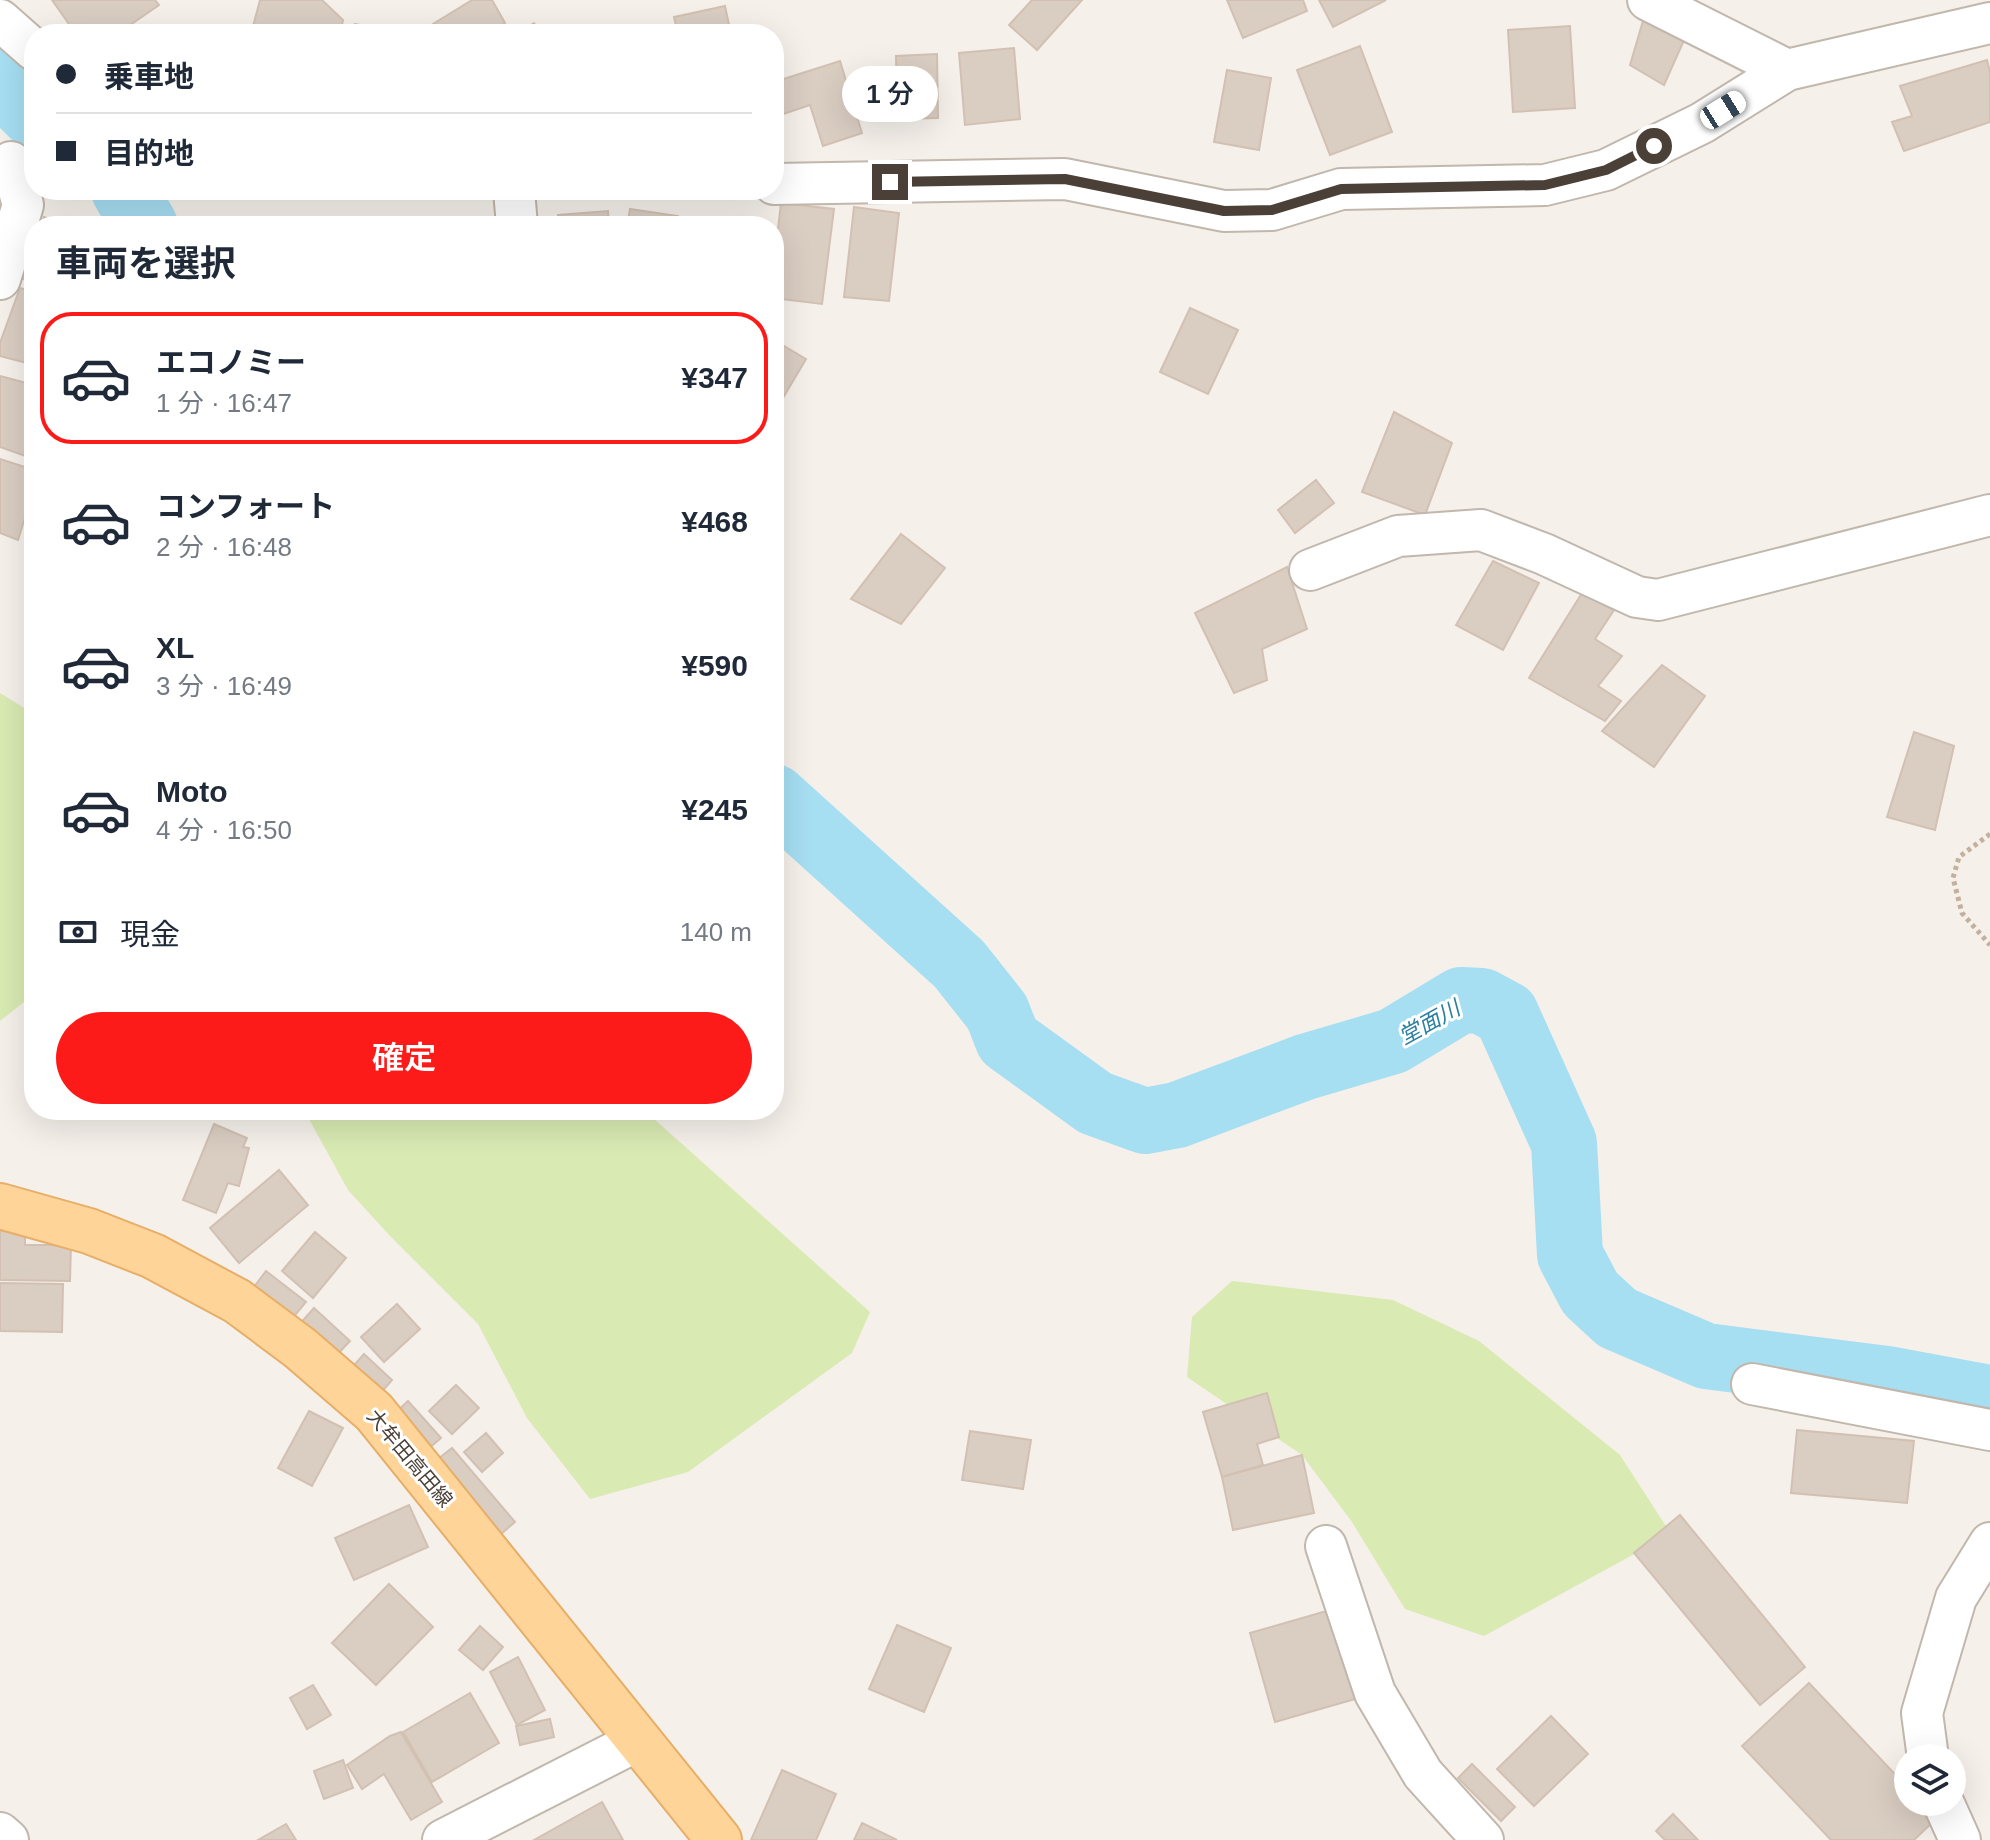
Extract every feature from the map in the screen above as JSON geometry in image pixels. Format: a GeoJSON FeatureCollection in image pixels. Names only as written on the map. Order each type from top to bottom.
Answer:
{"type":"FeatureCollection","features":[{"type":"Feature","properties":{"kind":"main road","name":"大牟田高田線"},"geometry":{"type":"LineString","coordinates":[[0,1206],[89,1231],[153,1256],[237,1301],[300,1348],[374,1412],[719,1840]]}},
{"type":"Feature","properties":{"kind":"street"},"geometry":{"type":"LineString","coordinates":[[1648,0],[1787,70]]}},
{"type":"Feature","properties":{"kind":"street"},"geometry":{"type":"LineString","coordinates":[[0,20],[24,41]]}},
{"type":"Feature","properties":{"kind":"street"},"geometry":{"type":"LineString","coordinates":[[784,184],[1065,179],[1224,211],[1272,210],[1341,189],[1545,185],[1606,170],[1702,123],[1787,70],[1990,23]]}},
{"type":"Feature","properties":{"kind":"street"},"geometry":{"type":"LineString","coordinates":[[0,279],[23,205],[15,161]]}},
{"type":"Feature","properties":{"kind":"street"},"geometry":{"type":"LineString","coordinates":[[1310,570],[1398,536],[1481,530],[1544,554],[1637,597],[1658,600],[1990,515]]}},
{"type":"Feature","properties":{"kind":"street"},"geometry":{"type":"LineString","coordinates":[[1752,1384],[1990,1430]]}},
{"type":"Feature","properties":{"kind":"street"},"geometry":{"type":"LineString","coordinates":[[1926,1744],[1922,1713],[1956,1598],[1990,1543]]}},
{"type":"Feature","properties":{"kind":"street"},"geometry":{"type":"LineString","coordinates":[[1326,1546],[1375,1693],[1423,1774],[1483,1840]]}},
{"type":"Feature","properties":{"kind":"street"},"geometry":{"type":"LineString","coordinates":[[443,1840],[639,1740]]}},
{"type":"Feature","properties":{"kind":"street"},"geometry":{"type":"LineString","coordinates":[[1949,1816],[1960,1840]]}},
{"type":"Feature","properties":{"kind":"street"},"geometry":{"type":"LineString","coordinates":[[0,1833],[8,1840]]}},
{"type":"Feature","properties":{"kind":"path"},"geometry":{"type":"LineString","coordinates":[[1990,834],[1959,857],[1953,878],[1962,913],[1990,945]]}},
{"type":"Feature","properties":{"kind":"green space"},"geometry":{"type":"Polygon","coordinates":[[[0,693],[24,708],[24,1002],[0,1021],[0,693]]]}},
{"type":"Feature","properties":{"kind":"green space"},"geometry":{"type":"Polygon","coordinates":[[[310,1120],[655,1120],[870,1312],[852,1353],[688,1472],[590,1499],[527,1418],[478,1324],[348,1190],[310,1120]]]}},
{"type":"Feature","properties":{"kind":"green space"},"geometry":{"type":"Polygon","coordinates":[[[1232,1281],[1393,1300],[1479,1341],[1620,1455],[1671,1534],[1484,1636],[1405,1609],[1352,1522],[1302,1455],[1187,1377],[1192,1317],[1232,1281]]]}},
{"type":"Feature","properties":{"kind":"building"},"geometry":{"type":"Polygon","coordinates":[[[52,0],[155,0],[159,5],[131,24],[69,24],[52,0]]]}},
{"type":"Feature","properties":{"kind":"building"},"geometry":{"type":"Polygon","coordinates":[[[260,0],[322,0],[343,20],[342,24],[254,24],[260,0]]]}},
{"type":"Feature","properties":{"kind":"building"},"geometry":{"type":"Polygon","coordinates":[[[472,0],[492,0],[505,23],[503,24],[433,24],[472,0]]]}},
{"type":"Feature","properties":{"kind":"building"},"geometry":{"type":"Polygon","coordinates":[[[1032,0],[1082,0],[1037,50],[1009,25],[1032,0]]]}},
{"type":"Feature","properties":{"kind":"building"},"geometry":{"type":"Polygon","coordinates":[[[1227,0],[1303,0],[1307,11],[1243,38],[1227,0]]]}},
{"type":"Feature","properties":{"kind":"building"},"geometry":{"type":"Polygon","coordinates":[[[1319,0],[1386,0],[1333,27],[1319,0]]]}},
{"type":"Feature","properties":{"kind":"building"},"geometry":{"type":"Polygon","coordinates":[[[725,6],[729,24],[676,24],[674,17],[725,6]]]}},
{"type":"Feature","properties":{"kind":"building"},"geometry":{"type":"Polygon","coordinates":[[[1645,14],[1689,29],[1664,85],[1630,65],[1645,14]]]}},
{"type":"Feature","properties":{"kind":"building"},"geometry":{"type":"Polygon","coordinates":[[[1570,26],[1575,108],[1513,112],[1508,30],[1570,26]]]}},
{"type":"Feature","properties":{"kind":"building"},"geometry":{"type":"Polygon","coordinates":[[[1360,46],[1392,132],[1330,155],[1297,70],[1360,46]]]}},
{"type":"Feature","properties":{"kind":"building"},"geometry":{"type":"Polygon","coordinates":[[[1014,48],[1020,119],[965,125],[959,53],[1014,48]]]}},
{"type":"Feature","properties":{"kind":"building"},"geometry":{"type":"Polygon","coordinates":[[[937,54],[938,118],[897,119],[896,56],[937,54]]]}},
{"type":"Feature","properties":{"kind":"building"},"geometry":{"type":"Polygon","coordinates":[[[1987,60],[1990,72],[1990,122],[1904,151],[1892,122],[1912,116],[1900,86],[1987,60]]]}},
{"type":"Feature","properties":{"kind":"building"},"geometry":{"type":"Polygon","coordinates":[[[840,61],[862,133],[823,146],[810,105],[784,114],[784,79],[840,61]]]}},
{"type":"Feature","properties":{"kind":"building"},"geometry":{"type":"Polygon","coordinates":[[[1227,70],[1271,78],[1259,150],[1214,142],[1227,70]]]}},
{"type":"Feature","properties":{"kind":"building"},"geometry":{"type":"Polygon","coordinates":[[[781,203],[834,209],[822,304],[784,299],[784,216],[780,216],[781,203]]]}},
{"type":"Feature","properties":{"kind":"building"},"geometry":{"type":"Polygon","coordinates":[[[854,207],[899,213],[889,301],[844,297],[854,207]]]}},
{"type":"Feature","properties":{"kind":"building"},"geometry":{"type":"Polygon","coordinates":[[[630,209],[678,216],[629,216],[630,209]]]}},
{"type":"Feature","properties":{"kind":"building"},"geometry":{"type":"Polygon","coordinates":[[[608,211],[608,216],[558,216],[608,211]]]}},
{"type":"Feature","properties":{"kind":"building"},"geometry":{"type":"Polygon","coordinates":[[[24,260],[24,279],[16,277],[24,260]]]}},
{"type":"Feature","properties":{"kind":"building"},"geometry":{"type":"Polygon","coordinates":[[[20,288],[24,289],[24,362],[0,356],[0,343],[20,288]]]}},
{"type":"Feature","properties":{"kind":"building"},"geometry":{"type":"Polygon","coordinates":[[[1190,308],[1238,330],[1208,394],[1160,372],[1190,308]]]}},
{"type":"Feature","properties":{"kind":"building"},"geometry":{"type":"Polygon","coordinates":[[[784,346],[806,359],[784,396],[784,346]]]}},
{"type":"Feature","properties":{"kind":"building"},"geometry":{"type":"Polygon","coordinates":[[[0,376],[24,382],[24,455],[0,447],[0,376]]]}},
{"type":"Feature","properties":{"kind":"building"},"geometry":{"type":"Polygon","coordinates":[[[1394,412],[1452,443],[1425,515],[1362,492],[1394,412]]]}},
{"type":"Feature","properties":{"kind":"building"},"geometry":{"type":"Polygon","coordinates":[[[0,459],[24,467],[24,521],[18,540],[0,533],[0,459]]]}},
{"type":"Feature","properties":{"kind":"building"},"geometry":{"type":"Polygon","coordinates":[[[1316,480],[1334,503],[1295,533],[1278,510],[1316,480]]]}},
{"type":"Feature","properties":{"kind":"building"},"geometry":{"type":"Polygon","coordinates":[[[901,534],[945,568],[901,624],[851,599],[901,534]]]}},
{"type":"Feature","properties":{"kind":"building"},"geometry":{"type":"Polygon","coordinates":[[[1493,561],[1539,583],[1503,650],[1456,625],[1493,561]]]}},
{"type":"Feature","properties":{"kind":"building"},"geometry":{"type":"Polygon","coordinates":[[[1287,567],[1307,629],[1262,649],[1267,680],[1234,693],[1195,613],[1287,567]]]}},
{"type":"Feature","properties":{"kind":"building"},"geometry":{"type":"Polygon","coordinates":[[[1582,593],[1614,610],[1595,639],[1622,656],[1598,686],[1621,701],[1605,721],[1529,678],[1582,593]]]}},
{"type":"Feature","properties":{"kind":"building"},"geometry":{"type":"Polygon","coordinates":[[[1662,665],[1705,696],[1654,767],[1602,731],[1662,665]]]}},
{"type":"Feature","properties":{"kind":"building"},"geometry":{"type":"Polygon","coordinates":[[[1914,732],[1954,746],[1935,830],[1887,817],[1914,732]]]}},
{"type":"Feature","properties":{"kind":"building"},"geometry":{"type":"Polygon","coordinates":[[[214,1124],[247,1138],[243,1147],[249,1148],[239,1186],[228,1183],[216,1213],[183,1200],[214,1124]]]}},
{"type":"Feature","properties":{"kind":"building"},"geometry":{"type":"Polygon","coordinates":[[[279,1170],[308,1205],[239,1263],[210,1228],[279,1170]]]}},
{"type":"Feature","properties":{"kind":"building"},"geometry":{"type":"Polygon","coordinates":[[[0,1230],[25,1231],[25,1245],[71,1245],[70,1281],[0,1280],[0,1230]]]}},
{"type":"Feature","properties":{"kind":"building"},"geometry":{"type":"Polygon","coordinates":[[[315,1232],[346,1258],[313,1298],[282,1271],[315,1232]]]}},
{"type":"Feature","properties":{"kind":"building"},"geometry":{"type":"Polygon","coordinates":[[[266,1271],[306,1302],[290,1321],[251,1291],[266,1271]]]}},
{"type":"Feature","properties":{"kind":"building"},"geometry":{"type":"Polygon","coordinates":[[[0,1283],[63,1284],[62,1332],[0,1331],[0,1283]]]}},
{"type":"Feature","properties":{"kind":"building"},"geometry":{"type":"Polygon","coordinates":[[[397,1304],[420,1329],[384,1362],[361,1337],[397,1304]]]}},
{"type":"Feature","properties":{"kind":"building"},"geometry":{"type":"Polygon","coordinates":[[[314,1308],[350,1341],[334,1358],[298,1326],[314,1308]]]}},
{"type":"Feature","properties":{"kind":"building"},"geometry":{"type":"Polygon","coordinates":[[[364,1354],[392,1380],[377,1397],[349,1371],[364,1354]]]}},
{"type":"Feature","properties":{"kind":"building"},"geometry":{"type":"Polygon","coordinates":[[[456,1385],[479,1408],[452,1434],[429,1411],[456,1385]]]}},
{"type":"Feature","properties":{"kind":"building"},"geometry":{"type":"Polygon","coordinates":[[[1267,1393],[1279,1437],[1257,1444],[1263,1465],[1222,1477],[1203,1412],[1267,1393]]]}},
{"type":"Feature","properties":{"kind":"building"},"geometry":{"type":"Polygon","coordinates":[[[408,1401],[441,1438],[427,1450],[395,1413],[408,1401]]]}},
{"type":"Feature","properties":{"kind":"building"},"geometry":{"type":"Polygon","coordinates":[[[309,1411],[343,1428],[312,1486],[278,1468],[309,1411]]]}},
{"type":"Feature","properties":{"kind":"building"},"geometry":{"type":"Polygon","coordinates":[[[1797,1430],[1914,1441],[1907,1503],[1791,1493],[1797,1430]]]}},
{"type":"Feature","properties":{"kind":"building"},"geometry":{"type":"Polygon","coordinates":[[[970,1431],[1031,1440],[1023,1489],[962,1480],[970,1431]]]}},
{"type":"Feature","properties":{"kind":"building"},"geometry":{"type":"Polygon","coordinates":[[[486,1433],[503,1453],[482,1472],[464,1452],[486,1433]]]}},
{"type":"Feature","properties":{"kind":"building"},"geometry":{"type":"Polygon","coordinates":[[[452,1448],[515,1522],[501,1534],[437,1460],[452,1448]]]}},
{"type":"Feature","properties":{"kind":"building"},"geometry":{"type":"Polygon","coordinates":[[[1302,1455],[1314,1513],[1233,1530],[1222,1477],[1302,1455]]]}},
{"type":"Feature","properties":{"kind":"building"},"geometry":{"type":"Polygon","coordinates":[[[409,1505],[428,1547],[354,1580],[335,1538],[409,1505]]]}},
{"type":"Feature","properties":{"kind":"building"},"geometry":{"type":"Polygon","coordinates":[[[1680,1515],[1805,1667],[1760,1705],[1634,1553],[1680,1515]]]}},
{"type":"Feature","properties":{"kind":"building"},"geometry":{"type":"Polygon","coordinates":[[[389,1584],[433,1627],[376,1685],[332,1643],[389,1584]]]}},
{"type":"Feature","properties":{"kind":"building"},"geometry":{"type":"Polygon","coordinates":[[[1337,1608],[1362,1697],[1275,1722],[1250,1633],[1337,1608]]]}},
{"type":"Feature","properties":{"kind":"building"},"geometry":{"type":"Polygon","coordinates":[[[897,1625],[951,1648],[924,1712],[869,1689],[897,1625]]]}},
{"type":"Feature","properties":{"kind":"building"},"geometry":{"type":"Polygon","coordinates":[[[480,1626],[503,1647],[483,1670],[459,1650],[480,1626]]]}},
{"type":"Feature","properties":{"kind":"building"},"geometry":{"type":"Polygon","coordinates":[[[518,1657],[545,1710],[517,1725],[490,1672],[518,1657]]]}},
{"type":"Feature","properties":{"kind":"building"},"geometry":{"type":"Polygon","coordinates":[[[1809,1683],[1894,1773],[1894,1816],[1933,1816],[1936,1819],[1914,1840],[1831,1840],[1742,1746],[1809,1683]]]}},
{"type":"Feature","properties":{"kind":"building"},"geometry":{"type":"Polygon","coordinates":[[[313,1685],[331,1715],[307,1729],[290,1698],[313,1685]]]}},
{"type":"Feature","properties":{"kind":"building"},"geometry":{"type":"Polygon","coordinates":[[[470,1693],[499,1743],[432,1782],[403,1732],[470,1693]]]}},
{"type":"Feature","properties":{"kind":"building"},"geometry":{"type":"Polygon","coordinates":[[[1551,1716],[1588,1754],[1534,1806],[1497,1769],[1551,1716]]]}},
{"type":"Feature","properties":{"kind":"building"},"geometry":{"type":"Polygon","coordinates":[[[550,1719],[554,1737],[520,1745],[516,1726],[550,1719]]]}},
{"type":"Feature","properties":{"kind":"building"},"geometry":{"type":"Polygon","coordinates":[[[401,1732],[442,1802],[411,1820],[384,1774],[362,1789],[347,1765],[401,1732]]]}},
{"type":"Feature","properties":{"kind":"building"},"geometry":{"type":"Polygon","coordinates":[[[343,1760],[353,1788],[324,1799],[314,1771],[343,1760]]]}},
{"type":"Feature","properties":{"kind":"building"},"geometry":{"type":"Polygon","coordinates":[[[1472,1764],[1515,1807],[1501,1821],[1458,1778],[1472,1764]]]}},
{"type":"Feature","properties":{"kind":"building"},"geometry":{"type":"Polygon","coordinates":[[[782,1770],[836,1794],[816,1840],[751,1840],[782,1770]]]}},
{"type":"Feature","properties":{"kind":"building"},"geometry":{"type":"Polygon","coordinates":[[[602,1802],[623,1840],[534,1840],[602,1802]]]}},
{"type":"Feature","properties":{"kind":"building"},"geometry":{"type":"Polygon","coordinates":[[[1673,1814],[1698,1840],[1665,1840],[1656,1831],[1673,1814]]]}},
{"type":"Feature","properties":{"kind":"building"},"geometry":{"type":"Polygon","coordinates":[[[862,1823],[897,1840],[854,1840],[862,1823]]]}},
{"type":"Feature","properties":{"kind":"building"},"geometry":{"type":"Polygon","coordinates":[[[286,1824],[296,1840],[258,1840],[286,1824]]]}},
{"type":"Feature","properties":{"kind":"waterway","name":"堂面川"},"geometry":{"type":"LineString","coordinates":[[0,82],[24,105]]}},
{"type":"Feature","properties":{"kind":"waterway","name":"堂面川"},"geometry":{"type":"LineString","coordinates":[[130,200],[139,216]]}},
{"type":"Feature","properties":{"kind":"waterway","name":"堂面川"},"geometry":{"type":"LineString","coordinates":[[784,806],[959,964],[997,1012],[1008,1040],[1095,1103],[1145,1121],[1177,1115],[1305,1067],[1393,1041],[1461,1000],[1482,1001],[1506,1014],[1564,1143],[1570,1255],[1590,1293],[1617,1318],[1706,1356],[1887,1379],[1990,1398]]}},
{"type":"Feature","properties":{"kind":"route"},"geometry":{"type":"LineString","coordinates":[[890,182],[1065,179],[1224,211],[1272,210],[1341,189],[1545,185],[1606,170],[1654,146]]}}]}
